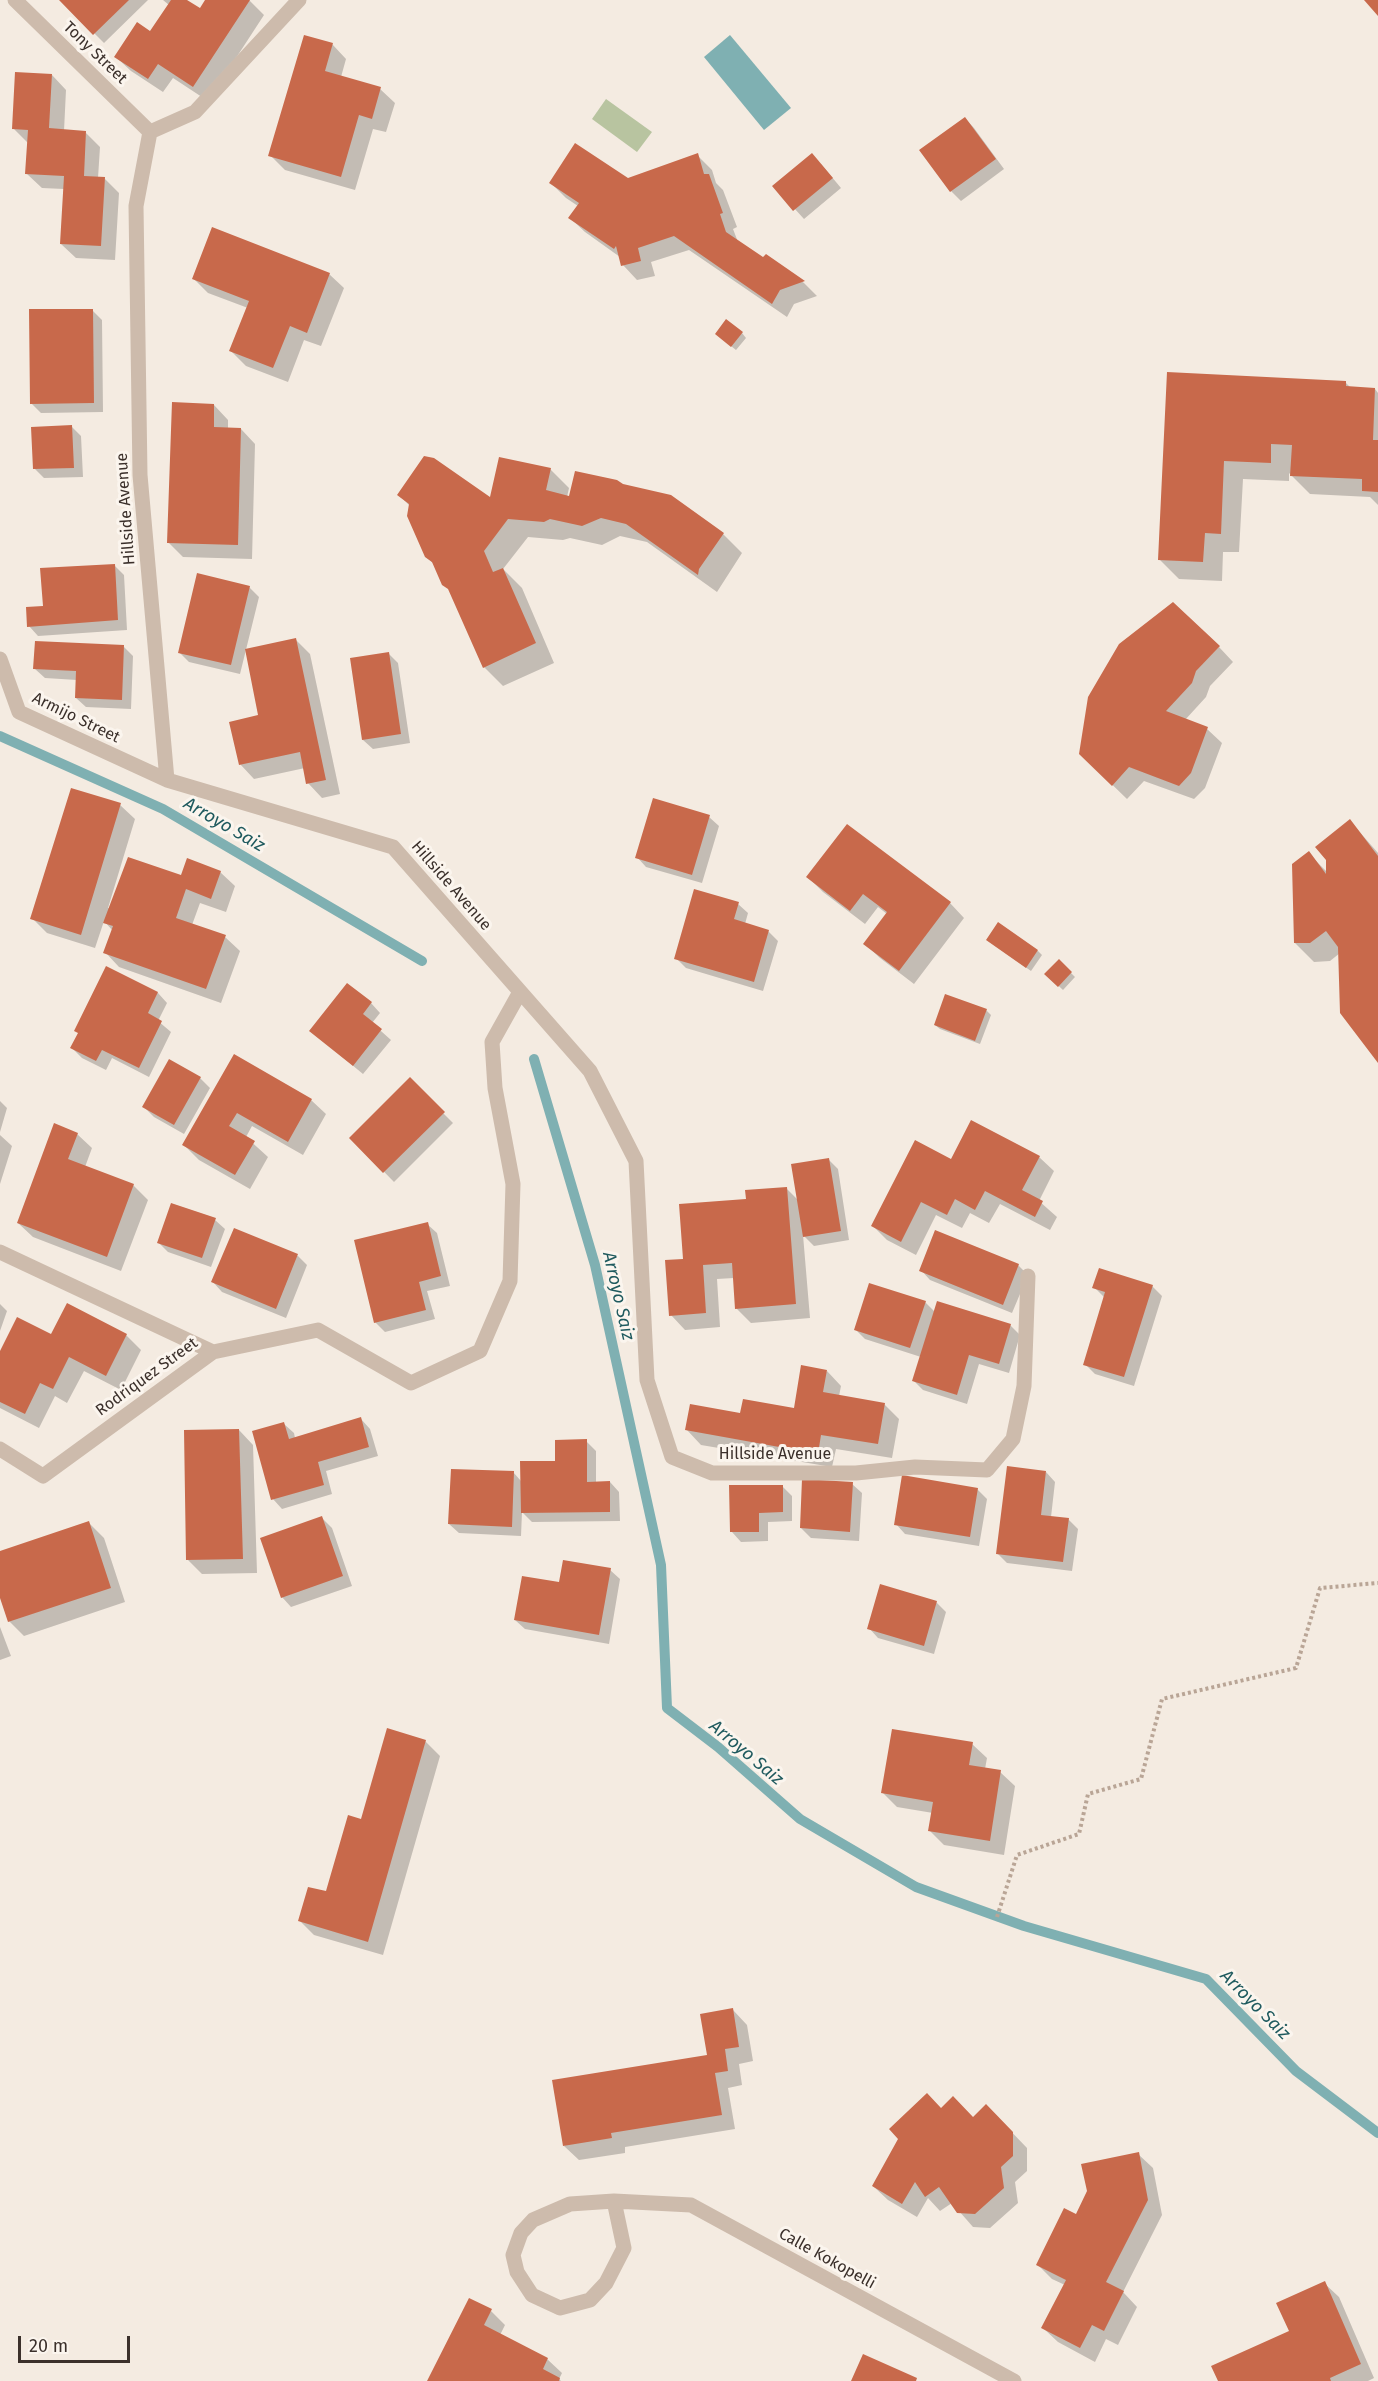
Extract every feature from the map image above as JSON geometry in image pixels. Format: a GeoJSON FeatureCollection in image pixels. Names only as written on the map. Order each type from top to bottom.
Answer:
{"type":"FeatureCollection","features":[{"type":"Feature","properties":{"kind":"street","name":"Tony Street"},"geometry":{"type":"LineString","coordinates":[[15,0],[150,132]]}},
{"type":"Feature","properties":{"kind":"street"},"geometry":{"type":"LineString","coordinates":[[150,132],[195,112],[299,0]]}},
{"type":"Feature","properties":{"kind":"street","name":"Hillside Avenue"},"geometry":{"type":"LineString","coordinates":[[150,132],[135,206],[140,475],[167,780],[393,847],[590,1071],[636,1161],[646,1380],[672,1457],[712,1473],[856,1473],[915,1467],[987,1470],[1013,1439],[1024,1386],[1028,1276]]}},
{"type":"Feature","properties":{"kind":"street","name":"Armijo Street"},"geometry":{"type":"LineString","coordinates":[[0,659],[19,712],[167,780]]}},
{"type":"Feature","properties":{"kind":"street","name":"Rodriquez Street"},"geometry":{"type":"LineString","coordinates":[[0,1449],[43,1476],[213,1352],[318,1330],[411,1383],[480,1351],[510,1281],[513,1184],[495,1088],[492,1042],[520,992]]}},
{"type":"Feature","properties":{"kind":"street"},"geometry":{"type":"LineString","coordinates":[[0,1252],[213,1352]]}},
{"type":"Feature","properties":{"kind":"street","name":"Calle Kokopelli"},"geometry":{"type":"LineString","coordinates":[[614,2201],[624,2248],[606,2283],[590,2300],[560,2308],[532,2295],[517,2272],[513,2255],[521,2233],[533,2220],[570,2204],[614,2201],[691,2205],[1014,2381]]}},
{"type":"Feature","properties":{"kind":"path"},"geometry":{"type":"LineString","coordinates":[[997,1917],[1017,1855],[1079,1834],[1088,1794],[1141,1779],[1162,1699],[1296,1668],[1320,1588],[1378,1583]]}},
{"type":"Feature","properties":{"kind":"green space"},"geometry":{"type":"Polygon","coordinates":[[[606,99],[652,132],[637,152],[592,119],[606,99]]]}},
{"type":"Feature","properties":{"kind":"water"},"geometry":{"type":"Polygon","coordinates":[[[730,35],[791,108],[764,130],[704,57],[730,35]]]}},
{"type":"Feature","properties":{"kind":"building"},"geometry":{"type":"Polygon","coordinates":[[[59,0],[129,0],[93,35],[59,0]]]}},
{"type":"Feature","properties":{"kind":"building"},"geometry":{"type":"Polygon","coordinates":[[[171,0],[187,0],[200,8],[205,0],[250,0],[193,87],[158,64],[148,79],[114,57],[137,22],[150,31],[171,0]]]}},
{"type":"Feature","properties":{"kind":"building"},"geometry":{"type":"Polygon","coordinates":[[[1364,0],[1378,0],[1378,16],[1364,0]]]}},
{"type":"Feature","properties":{"kind":"building"},"geometry":{"type":"Polygon","coordinates":[[[304,35],[333,43],[325,71],[381,87],[372,119],[359,115],[341,177],[268,156],[304,35]]]}},
{"type":"Feature","properties":{"kind":"building"},"geometry":{"type":"Polygon","coordinates":[[[15,72],[52,74],[49,128],[86,131],[84,176],[105,177],[101,246],[60,244],[64,176],[25,174],[28,130],[12,129],[15,72]]]}},
{"type":"Feature","properties":{"kind":"building"},"geometry":{"type":"Polygon","coordinates":[[[965,117],[996,159],[950,192],[919,150],[965,117]]]}},
{"type":"Feature","properties":{"kind":"building"},"geometry":{"type":"Polygon","coordinates":[[[575,143],[628,178],[698,153],[704,174],[709,174],[723,213],[720,214],[726,232],[763,257],[766,254],[805,281],[780,290],[772,304],[674,236],[638,248],[641,261],[621,266],[616,246],[614,249],[568,218],[579,203],[549,183],[575,143]]]}},
{"type":"Feature","properties":{"kind":"building"},"geometry":{"type":"Polygon","coordinates":[[[812,153],[833,178],[793,211],[772,186],[812,153]]]}},
{"type":"Feature","properties":{"kind":"building"},"geometry":{"type":"Polygon","coordinates":[[[212,227],[330,273],[307,333],[290,326],[273,368],[229,351],[249,301],[192,279],[212,227]]]}},
{"type":"Feature","properties":{"kind":"building"},"geometry":{"type":"Polygon","coordinates":[[[29,309],[93,309],[94,403],[30,404],[29,309]]]}},
{"type":"Feature","properties":{"kind":"building"},"geometry":{"type":"Polygon","coordinates":[[[726,319],[743,332],[731,347],[715,334],[726,319]]]}},
{"type":"Feature","properties":{"kind":"building"},"geometry":{"type":"Polygon","coordinates":[[[1167,372],[1346,381],[1346,386],[1375,388],[1373,440],[1378,440],[1378,492],[1362,491],[1362,479],[1290,476],[1292,445],[1271,444],[1271,463],[1224,461],[1221,534],[1205,533],[1203,562],[1158,560],[1167,372]]]}},
{"type":"Feature","properties":{"kind":"building"},"geometry":{"type":"Polygon","coordinates":[[[172,402],[214,404],[214,427],[241,428],[238,545],[167,543],[172,402]]]}},
{"type":"Feature","properties":{"kind":"building"},"geometry":{"type":"Polygon","coordinates":[[[72,425],[74,468],[33,469],[31,427],[72,425]]]}},
{"type":"Feature","properties":{"kind":"building"},"geometry":{"type":"Polygon","coordinates":[[[424,456],[434,458],[490,497],[499,457],[551,468],[546,490],[569,496],[575,471],[617,480],[623,484],[671,495],[724,533],[699,569],[698,575],[626,524],[601,518],[582,526],[550,519],[544,522],[508,519],[484,551],[493,572],[503,568],[536,643],[483,668],[448,589],[442,585],[432,562],[425,557],[407,516],[409,504],[397,495],[424,456]]]}},
{"type":"Feature","properties":{"kind":"building"},"geometry":{"type":"Polygon","coordinates":[[[115,564],[118,620],[27,627],[26,607],[43,606],[40,568],[115,564]]]}},
{"type":"Feature","properties":{"kind":"building"},"geometry":{"type":"Polygon","coordinates":[[[197,573],[250,586],[231,665],[178,653],[197,573]]]}},
{"type":"Feature","properties":{"kind":"building"},"geometry":{"type":"Polygon","coordinates":[[[1173,602],[1220,646],[1196,671],[1192,683],[1166,711],[1208,727],[1191,773],[1179,786],[1129,767],[1112,786],[1079,754],[1088,697],[1119,644],[1173,602]]]}},
{"type":"Feature","properties":{"kind":"building"},"geometry":{"type":"Polygon","coordinates":[[[296,638],[326,780],[306,784],[300,752],[239,765],[229,722],[258,715],[245,649],[296,638]]]}},
{"type":"Feature","properties":{"kind":"building"},"geometry":{"type":"Polygon","coordinates":[[[35,641],[124,645],[122,700],[75,698],[76,671],[33,669],[35,641]]]}},
{"type":"Feature","properties":{"kind":"building"},"geometry":{"type":"Polygon","coordinates":[[[389,652],[401,734],[362,740],[350,658],[389,652]]]}},
{"type":"Feature","properties":{"kind":"building"},"geometry":{"type":"Polygon","coordinates":[[[71,788],[121,803],[81,935],[30,919],[71,788]]]}},
{"type":"Feature","properties":{"kind":"building"},"geometry":{"type":"Polygon","coordinates":[[[653,798],[710,815],[692,875],[635,858],[653,798]]]}},
{"type":"Feature","properties":{"kind":"building"},"geometry":{"type":"Polygon","coordinates":[[[1350,819],[1378,856],[1378,1063],[1340,1013],[1338,947],[1326,931],[1310,943],[1294,943],[1292,864],[1309,851],[1326,874],[1326,860],[1315,847],[1350,819]]]}},
{"type":"Feature","properties":{"kind":"building"},"geometry":{"type":"Polygon","coordinates":[[[847,824],[951,902],[899,971],[863,944],[887,912],[863,894],[850,911],[806,877],[847,824]]]}},
{"type":"Feature","properties":{"kind":"building"},"geometry":{"type":"Polygon","coordinates":[[[128,857],[181,875],[187,858],[221,871],[211,899],[186,889],[176,918],[226,935],[206,989],[103,953],[113,926],[103,923],[128,857]]]}},
{"type":"Feature","properties":{"kind":"building"},"geometry":{"type":"Polygon","coordinates":[[[694,889],[739,902],[734,919],[769,930],[754,982],[674,959],[694,889]]]}},
{"type":"Feature","properties":{"kind":"building"},"geometry":{"type":"Polygon","coordinates":[[[998,922],[1038,950],[1026,968],[986,940],[998,922]]]}},
{"type":"Feature","properties":{"kind":"building"},"geometry":{"type":"Polygon","coordinates":[[[1059,959],[1072,972],[1058,987],[1044,974],[1059,959]]]}},
{"type":"Feature","properties":{"kind":"building"},"geometry":{"type":"Polygon","coordinates":[[[106,966],[158,992],[148,1013],[162,1021],[139,1068],[102,1050],[96,1061],[70,1048],[78,1033],[74,1031],[106,966]]]}},
{"type":"Feature","properties":{"kind":"building"},"geometry":{"type":"Polygon","coordinates":[[[347,983],[372,1002],[363,1014],[382,1029],[353,1066],[309,1031],[347,983]]]}},
{"type":"Feature","properties":{"kind":"building"},"geometry":{"type":"Polygon","coordinates":[[[945,994],[987,1009],[975,1041],[934,1025],[945,994]]]}},
{"type":"Feature","properties":{"kind":"building"},"geometry":{"type":"Polygon","coordinates":[[[234,1054],[312,1099],[288,1142],[237,1113],[229,1126],[255,1141],[235,1175],[182,1145],[234,1054]]]}},
{"type":"Feature","properties":{"kind":"building"},"geometry":{"type":"Polygon","coordinates":[[[169,1059],[201,1077],[174,1125],[142,1107],[169,1059]]]}},
{"type":"Feature","properties":{"kind":"building"},"geometry":{"type":"Polygon","coordinates":[[[410,1077],[445,1112],[383,1173],[349,1138],[410,1077]]]}},
{"type":"Feature","properties":{"kind":"building"},"geometry":{"type":"Polygon","coordinates":[[[971,1120],[1040,1156],[1022,1190],[1043,1201],[1035,1217],[985,1191],[975,1210],[955,1199],[947,1215],[921,1202],[901,1242],[871,1226],[915,1140],[951,1159],[971,1120]]]}},
{"type":"Feature","properties":{"kind":"building"},"geometry":{"type":"Polygon","coordinates":[[[54,1123],[78,1133],[68,1159],[134,1184],[107,1257],[17,1223],[54,1123]]]}},
{"type":"Feature","properties":{"kind":"building"},"geometry":{"type":"Polygon","coordinates":[[[829,1158],[841,1231],[803,1237],[791,1164],[829,1158]]]}},
{"type":"Feature","properties":{"kind":"building"},"geometry":{"type":"Polygon","coordinates":[[[787,1187],[796,1304],[735,1309],[732,1263],[703,1265],[706,1313],[669,1316],[665,1260],[683,1259],[679,1204],[746,1199],[745,1190],[787,1187]]]}},
{"type":"Feature","properties":{"kind":"building"},"geometry":{"type":"Polygon","coordinates":[[[171,1203],[216,1218],[202,1258],[157,1243],[171,1203]]]}},
{"type":"Feature","properties":{"kind":"building"},"geometry":{"type":"Polygon","coordinates":[[[428,1222],[441,1276],[419,1282],[426,1310],[374,1323],[354,1240],[428,1222]]]}},
{"type":"Feature","properties":{"kind":"building"},"geometry":{"type":"Polygon","coordinates":[[[234,1228],[298,1254],[276,1309],[211,1282],[234,1228]]]}},
{"type":"Feature","properties":{"kind":"building"},"geometry":{"type":"Polygon","coordinates":[[[935,1230],[1019,1264],[1003,1305],[919,1271],[935,1230]]]}},
{"type":"Feature","properties":{"kind":"building"},"geometry":{"type":"Polygon","coordinates":[[[1099,1268],[1153,1285],[1124,1377],[1083,1365],[1105,1292],[1092,1288],[1099,1268]]]}},
{"type":"Feature","properties":{"kind":"building"},"geometry":{"type":"Polygon","coordinates":[[[869,1283],[926,1301],[910,1348],[854,1330],[869,1283]]]}},
{"type":"Feature","properties":{"kind":"building"},"geometry":{"type":"Polygon","coordinates":[[[937,1301],[1011,1324],[999,1364],[969,1355],[957,1395],[912,1381],[937,1301]]]}},
{"type":"Feature","properties":{"kind":"building"},"geometry":{"type":"Polygon","coordinates":[[[67,1303],[127,1334],[106,1376],[69,1357],[53,1389],[40,1383],[25,1414],[0,1402],[0,1351],[17,1317],[51,1334],[67,1303]]]}},
{"type":"Feature","properties":{"kind":"building"},"geometry":{"type":"Polygon","coordinates":[[[801,1365],[827,1370],[823,1392],[885,1403],[878,1444],[821,1435],[818,1454],[685,1430],[690,1404],[740,1413],[743,1399],[794,1408],[801,1365]]]}},
{"type":"Feature","properties":{"kind":"building"},"geometry":{"type":"Polygon","coordinates":[[[361,1417],[369,1447],[318,1462],[324,1485],[271,1500],[252,1431],[284,1422],[289,1439],[361,1417]]]}},
{"type":"Feature","properties":{"kind":"building"},"geometry":{"type":"Polygon","coordinates":[[[239,1429],[243,1559],[186,1560],[184,1430],[239,1429]]]}},
{"type":"Feature","properties":{"kind":"building"},"geometry":{"type":"Polygon","coordinates":[[[587,1439],[587,1482],[610,1481],[610,1512],[521,1513],[520,1461],[555,1461],[555,1440],[587,1439]]]}},
{"type":"Feature","properties":{"kind":"building"},"geometry":{"type":"Polygon","coordinates":[[[1007,1466],[1046,1471],[1041,1515],[1069,1518],[1063,1562],[996,1554],[1007,1466]]]}},
{"type":"Feature","properties":{"kind":"building"},"geometry":{"type":"Polygon","coordinates":[[[451,1469],[514,1471],[512,1527],[448,1524],[451,1469]]]}},
{"type":"Feature","properties":{"kind":"building"},"geometry":{"type":"Polygon","coordinates":[[[902,1475],[978,1488],[970,1537],[894,1525],[902,1475]]]}},
{"type":"Feature","properties":{"kind":"building"},"geometry":{"type":"Polygon","coordinates":[[[802,1479],[853,1482],[850,1532],[800,1528],[802,1479]]]}},
{"type":"Feature","properties":{"kind":"building"},"geometry":{"type":"Polygon","coordinates":[[[729,1485],[783,1485],[783,1512],[759,1513],[759,1532],[730,1532],[729,1485]]]}},
{"type":"Feature","properties":{"kind":"building"},"geometry":{"type":"Polygon","coordinates":[[[322,1516],[343,1576],[281,1598],[260,1538],[322,1516]]]}},
{"type":"Feature","properties":{"kind":"building"},"geometry":{"type":"Polygon","coordinates":[[[89,1521],[111,1588],[8,1622],[0,1598],[0,1551],[89,1521]]]}},
{"type":"Feature","properties":{"kind":"building"},"geometry":{"type":"Polygon","coordinates":[[[563,1560],[611,1568],[599,1635],[514,1620],[522,1576],[559,1582],[563,1560]]]}},
{"type":"Feature","properties":{"kind":"building"},"geometry":{"type":"Polygon","coordinates":[[[880,1584],[937,1601],[924,1646],[867,1629],[880,1584]]]}},
{"type":"Feature","properties":{"kind":"building"},"geometry":{"type":"Polygon","coordinates":[[[387,1728],[426,1740],[368,1942],[298,1921],[308,1887],[326,1891],[348,1815],[361,1819],[387,1728]]]}},
{"type":"Feature","properties":{"kind":"building"},"geometry":{"type":"Polygon","coordinates":[[[892,1729],[973,1742],[969,1765],[1001,1770],[990,1841],[928,1831],[933,1802],[881,1793],[892,1729]]]}},
{"type":"Feature","properties":{"kind":"building"},"geometry":{"type":"Polygon","coordinates":[[[733,2008],[739,2047],[725,2049],[728,2071],[715,2073],[722,2115],[611,2133],[612,2138],[563,2146],[552,2080],[707,2055],[700,2014],[733,2008]]]}},
{"type":"Feature","properties":{"kind":"building"},"geometry":{"type":"Polygon","coordinates":[[[927,2093],[941,2108],[953,2096],[973,2117],[986,2104],[1013,2132],[1013,2156],[1001,2167],[1004,2188],[975,2214],[957,2213],[939,2187],[925,2197],[915,2182],[902,2204],[872,2186],[898,2139],[889,2129],[927,2093]]]}},
{"type":"Feature","properties":{"kind":"building"},"geometry":{"type":"Polygon","coordinates":[[[1139,2152],[1148,2200],[1106,2282],[1124,2291],[1104,2331],[1092,2325],[1080,2348],[1041,2328],[1066,2280],[1036,2265],[1064,2208],[1076,2214],[1087,2191],[1081,2164],[1139,2152]]]}},
{"type":"Feature","properties":{"kind":"building"},"geometry":{"type":"Polygon","coordinates":[[[1325,2281],[1361,2364],[1330,2378],[1331,2381],[1218,2381],[1211,2366],[1289,2331],[1276,2303],[1325,2281]]]}},
{"type":"Feature","properties":{"kind":"building"},"geometry":{"type":"Polygon","coordinates":[[[469,2298],[492,2309],[484,2325],[548,2358],[543,2369],[560,2378],[559,2381],[427,2381],[469,2298]]]}},
{"type":"Feature","properties":{"kind":"building"},"geometry":{"type":"Polygon","coordinates":[[[863,2354],[917,2378],[916,2381],[851,2381],[863,2354]]]}},
{"type":"Feature","properties":{"kind":"waterway","name":"Arroyo Saiz"},"geometry":{"type":"LineString","coordinates":[[0,736],[163,809],[422,961]]}},
{"type":"Feature","properties":{"kind":"waterway","name":"Arroyo Saiz"},"geometry":{"type":"LineString","coordinates":[[534,1059],[595,1265],[661,1565],[667,1708],[718,1747],[800,1819],[916,1887],[1024,1926],[1206,1979],[1296,2071],[1378,2133]]}}]}
